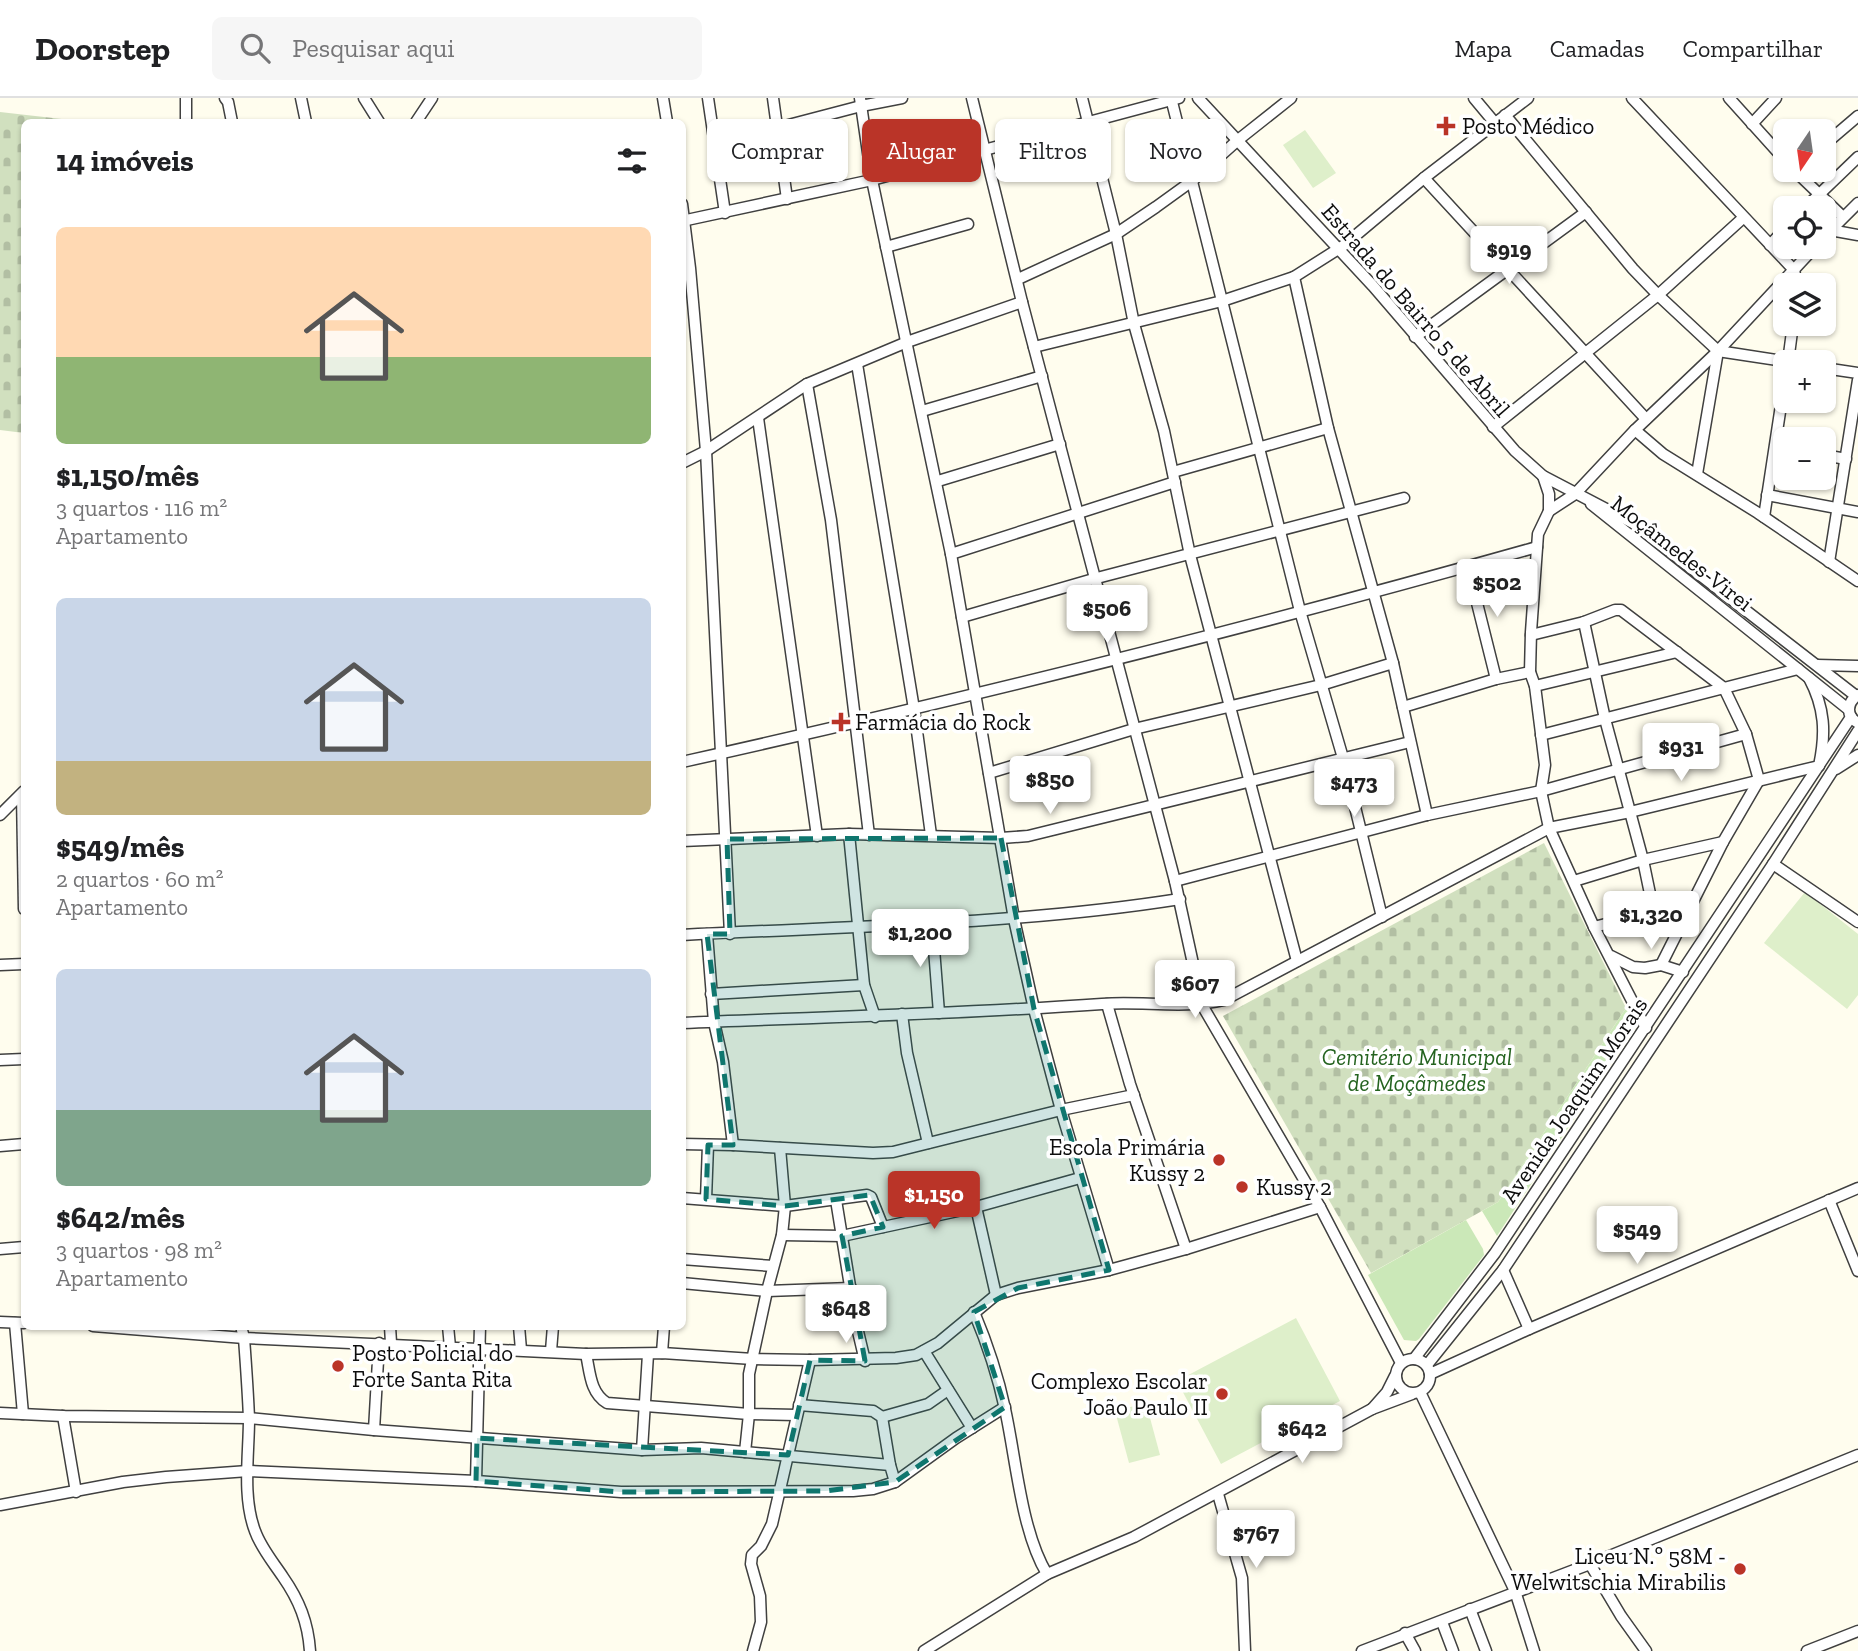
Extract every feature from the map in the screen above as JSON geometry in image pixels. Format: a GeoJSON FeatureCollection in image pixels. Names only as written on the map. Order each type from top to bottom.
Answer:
{"type":"FeatureCollection","features":[{"type":"Feature","properties":{"kind":"street"},"geometry":{"type":"LineString","coordinates":[[186,98],[186,119]]}},
{"type":"Feature","properties":{"kind":"street"},"geometry":{"type":"LineString","coordinates":[[225,98],[231,119]]}},
{"type":"Feature","properties":{"kind":"street"},"geometry":{"type":"LineString","coordinates":[[302,98],[306,119]]}},
{"type":"Feature","properties":{"kind":"street"},"geometry":{"type":"LineString","coordinates":[[364,98],[377,119]]}},
{"type":"Feature","properties":{"kind":"street"},"geometry":{"type":"LineString","coordinates":[[663,98],[666,119]]}},
{"type":"Feature","properties":{"kind":"street"},"geometry":{"type":"LineString","coordinates":[[708,98],[725,213]]}},
{"type":"Feature","properties":{"kind":"street"},"geometry":{"type":"LineString","coordinates":[[773,98],[776,119]]}},
{"type":"Feature","properties":{"kind":"street"},"geometry":{"type":"LineString","coordinates":[[806,119],[861,102],[902,98]]}},
{"type":"Feature","properties":{"kind":"street"},"geometry":{"type":"LineString","coordinates":[[972,98],[1022,302],[1180,899],[1202,1005],[1320,1207],[1402,1363]]}},
{"type":"Feature","properties":{"kind":"street"},"geometry":{"type":"LineString","coordinates":[[1082,98],[1086,119]]}},
{"type":"Feature","properties":{"kind":"street","name":"Estrada do Bairro 5 de Abril"},"geometry":{"type":"LineString","coordinates":[[1198,98],[1373,286],[1516,451],[1544,476],[1589,501]]}},
{"type":"Feature","properties":{"kind":"street"},"geometry":{"type":"LineString","coordinates":[[1226,150],[1291,98]]}},
{"type":"Feature","properties":{"kind":"street"},"geometry":{"type":"LineString","coordinates":[[1474,98],[1494,122]]}},
{"type":"Feature","properties":{"kind":"street"},"geometry":{"type":"LineString","coordinates":[[1034,347],[1222,301],[1294,277],[1338,249],[1494,122],[1528,98]]}},
{"type":"Feature","properties":{"kind":"street"},"geometry":{"type":"LineString","coordinates":[[1632,98],[1795,273]]}},
{"type":"Feature","properties":{"kind":"street"},"geometry":{"type":"LineString","coordinates":[[1729,98],[1773,147]]}},
{"type":"Feature","properties":{"kind":"street"},"geometry":{"type":"LineString","coordinates":[[1752,124],[1776,98]]}},
{"type":"Feature","properties":{"kind":"street"},"geometry":{"type":"LineString","coordinates":[[418,119],[431,99]]}},
{"type":"Feature","properties":{"kind":"street"},"geometry":{"type":"LineString","coordinates":[[1102,119],[1175,100],[1179,119]]}},
{"type":"Feature","properties":{"kind":"street"},"geometry":{"type":"LineString","coordinates":[[1505,115],[1658,295],[1718,351],[1773,360]]}},
{"type":"Feature","properties":{"kind":"street"},"geometry":{"type":"LineString","coordinates":[[1836,135],[1858,116]]}},
{"type":"Feature","properties":{"kind":"street"},"geometry":{"type":"LineString","coordinates":[[981,151],[995,147]]}},
{"type":"Feature","properties":{"kind":"street"},"geometry":{"type":"LineString","coordinates":[[1816,196],[1858,157]]}},
{"type":"Feature","properties":{"kind":"street"},"geometry":{"type":"LineString","coordinates":[[1424,178],[1646,419]]}},
{"type":"Feature","properties":{"kind":"street"},"geometry":{"type":"LineString","coordinates":[[785,182],[787,199]]}},
{"type":"Feature","properties":{"kind":"street"},"geometry":{"type":"LineString","coordinates":[[686,221],[863,182]]}},
{"type":"Feature","properties":{"kind":"street"},"geometry":{"type":"LineString","coordinates":[[872,182],[938,481],[1014,919],[1061,1110],[1110,1270]]}},
{"type":"Feature","properties":{"kind":"street"},"geometry":{"type":"LineString","coordinates":[[1102,182],[1134,324],[1174,477],[1190,555],[1297,961]]}},
{"type":"Feature","properties":{"kind":"street"},"geometry":{"type":"LineString","coordinates":[[1018,279],[1116,234],[1191,182]]}},
{"type":"Feature","properties":{"kind":"street"},"geometry":{"type":"LineString","coordinates":[[1192,182],[1300,611],[1343,758],[1382,917]]}},
{"type":"Feature","properties":{"kind":"street"},"geometry":{"type":"LineString","coordinates":[[1807,182],[1843,217]]}},
{"type":"Feature","properties":{"kind":"street"},"geometry":{"type":"LineString","coordinates":[[1836,224],[1858,203]]}},
{"type":"Feature","properties":{"kind":"street"},"geometry":{"type":"LineString","coordinates":[[1415,337],[1586,212]]}},
{"type":"Feature","properties":{"kind":"street"},"geometry":{"type":"LineString","coordinates":[[1493,426],[1658,295],[1743,218]]}},
{"type":"Feature","properties":{"kind":"street"},"geometry":{"type":"LineString","coordinates":[[886,247],[968,224]]}},
{"type":"Feature","properties":{"kind":"street"},"geometry":{"type":"LineString","coordinates":[[1836,234],[1858,235]]}},
{"type":"Feature","properties":{"kind":"street"},"geometry":{"type":"LineString","coordinates":[[686,242],[706,451],[730,934]]}},
{"type":"Feature","properties":{"kind":"street"},"geometry":{"type":"LineString","coordinates":[[1770,246],[1773,243]]}},
{"type":"Feature","properties":{"kind":"street"},"geometry":{"type":"LineString","coordinates":[[1549,511],[1575,494],[1646,419],[1718,351],[1804,259]]}},
{"type":"Feature","properties":{"kind":"street"},"geometry":{"type":"LineString","coordinates":[[1294,277],[1328,428],[1393,663],[1427,815]]}},
{"type":"Feature","properties":{"kind":"street"},"geometry":{"type":"LineString","coordinates":[[686,461],[758,418],[807,384],[907,342],[1022,302]]}},
{"type":"Feature","properties":{"kind":"street"},"geometry":{"type":"LineString","coordinates":[[1697,474],[1718,351]]}},
{"type":"Feature","properties":{"kind":"street"},"geometry":{"type":"LineString","coordinates":[[857,364],[914,709],[931,835]]}},
{"type":"Feature","properties":{"kind":"street"},"geometry":{"type":"LineString","coordinates":[[1836,370],[1858,373]]}},
{"type":"Feature","properties":{"kind":"street"},"geometry":{"type":"LineString","coordinates":[[922,411],[1042,376]]}},
{"type":"Feature","properties":{"kind":"street"},"geometry":{"type":"LineString","coordinates":[[1829,562],[1858,380]]}},
{"type":"Feature","properties":{"kind":"street"},"geometry":{"type":"LineString","coordinates":[[807,384],[833,532],[869,835]]}},
{"type":"Feature","properties":{"kind":"street"},"geometry":{"type":"LineString","coordinates":[[758,418],[817,836]]}},
{"type":"Feature","properties":{"kind":"street"},"geometry":{"type":"LineString","coordinates":[[951,554],[1078,514],[1259,447],[1328,428]]}},
{"type":"Feature","properties":{"kind":"street"},"geometry":{"type":"LineString","coordinates":[[1635,430],[1663,454],[1764,517],[1829,562],[1857,577]]}},
{"type":"Feature","properties":{"kind":"street"},"geometry":{"type":"LineString","coordinates":[[938,481],[1060,444]]}},
{"type":"Feature","properties":{"kind":"street"},"geometry":{"type":"LineString","coordinates":[[1836,455],[1858,454]]}},
{"type":"Feature","properties":{"kind":"street"},"geometry":{"type":"LineString","coordinates":[[1764,517],[1773,473]]}},
{"type":"Feature","properties":{"kind":"street"},"geometry":{"type":"LineString","coordinates":[[1544,476],[1549,494],[1549,511],[1538,534],[1536,547],[1530,672],[1535,686],[1545,765],[1541,791],[1549,828],[1594,927],[1646,1028]]}},
{"type":"Feature","properties":{"kind":"street"},"geometry":{"type":"LineString","coordinates":[[1767,495],[1858,512]]}},
{"type":"Feature","properties":{"kind":"street"},"geometry":{"type":"LineString","coordinates":[[962,617],[1097,578],[1404,498]]}},
{"type":"Feature","properties":{"kind":"street","name":"Moçâmedes-Virei"},"geometry":{"type":"LineString","coordinates":[[1589,501],[1633,523],[1857,695]]}},
{"type":"Feature","properties":{"kind":"street","name":"Moçâmedes-Virei"},"geometry":{"type":"LineString","coordinates":[[1589,501],[1597,511],[1630,534],[1809,678],[1852,717]]}},
{"type":"Feature","properties":{"kind":"street"},"geometry":{"type":"LineString","coordinates":[[686,761],[975,695],[1536,547]]}},
{"type":"Feature","properties":{"kind":"street"},"geometry":{"type":"LineString","coordinates":[[1468,567],[1496,679]]}},
{"type":"Feature","properties":{"kind":"street"},"geometry":{"type":"LineString","coordinates":[[1531,635],[1621,610],[1724,688],[1746,734],[1759,780],[1723,842],[1661,965]]}},
{"type":"Feature","properties":{"kind":"street"},"geometry":{"type":"LineString","coordinates":[[1584,622],[1605,719],[1643,860],[1654,913]]}},
{"type":"Feature","properties":{"kind":"street"},"geometry":{"type":"LineString","coordinates":[[1535,686],[1676,652]]}},
{"type":"Feature","properties":{"kind":"street"},"geometry":{"type":"LineString","coordinates":[[989,773],[1134,729],[1321,685],[1393,663]]}},
{"type":"Feature","properties":{"kind":"street"},"geometry":{"type":"LineString","coordinates":[[1816,665],[1858,666]]}},
{"type":"Feature","properties":{"kind":"street"},"geometry":{"type":"LineString","coordinates":[[1541,735],[1798,669]]}},
{"type":"Feature","properties":{"kind":"street"},"geometry":{"type":"LineString","coordinates":[[1403,707],[1496,679],[1530,672]]}},
{"type":"Feature","properties":{"kind":"street"},"geometry":{"type":"LineString","coordinates":[[686,1023],[875,1017],[1107,1004],[1202,1005],[1224,1000],[1549,828],[1630,812],[1819,766],[1824,741],[1824,721],[1818,695],[1809,678]]}},
{"type":"Feature","properties":{"kind":"street","name":"Avenida Joaquim Morais"},"geometry":{"type":"LineString","coordinates":[[1414,1359],[1495,1253],[1646,1028],[1852,717],[1852,699],[1857,695]]}},
{"type":"Feature","properties":{"kind":"street","name":"Avenida Joaquim Morais"},"geometry":{"type":"LineString","coordinates":[[1429,1370],[1503,1270],[1773,864],[1858,731]]}},
{"type":"Feature","properties":{"kind":"street"},"geometry":{"type":"LineString","coordinates":[[1175,881],[1427,815],[1541,791],[1746,734]]}},
{"type":"Feature","properties":{"kind":"street"},"geometry":{"type":"LineString","coordinates":[[686,841],[849,835],[1001,838],[1055,831],[1410,742]]}},
{"type":"Feature","properties":{"kind":"street"},"geometry":{"type":"LineString","coordinates":[[1833,772],[1858,755]]}},
{"type":"Feature","properties":{"kind":"street"},"geometry":{"type":"LineString","coordinates":[[0,815],[21,795]]}},
{"type":"Feature","properties":{"kind":"street"},"geometry":{"type":"LineString","coordinates":[[849,835],[863,985],[875,1017]]}},
{"type":"Feature","properties":{"kind":"street"},"geometry":{"type":"LineString","coordinates":[[1574,881],[1643,860],[1723,842]]}},
{"type":"Feature","properties":{"kind":"street"},"geometry":{"type":"LineString","coordinates":[[1773,864],[1858,922]]}},
{"type":"Feature","properties":{"kind":"street"},"geometry":{"type":"LineString","coordinates":[[686,935],[1014,919],[1102,911],[1180,899]]}},
{"type":"Feature","properties":{"kind":"street"},"geometry":{"type":"LineString","coordinates":[[1594,927],[1692,902]]}},
{"type":"Feature","properties":{"kind":"street"},"geometry":{"type":"LineString","coordinates":[[932,923],[939,1013]]}},
{"type":"Feature","properties":{"kind":"street"},"geometry":{"type":"LineString","coordinates":[[707,934],[714,1022],[723,1062],[733,1145]]}},
{"type":"Feature","properties":{"kind":"street"},"geometry":{"type":"LineString","coordinates":[[1608,954],[1633,967],[1661,965],[1683,972]]}},
{"type":"Feature","properties":{"kind":"street"},"geometry":{"type":"LineString","coordinates":[[0,965],[21,964]]}},
{"type":"Feature","properties":{"kind":"street"},"geometry":{"type":"LineString","coordinates":[[711,994],[863,985]]}},
{"type":"Feature","properties":{"kind":"street"},"geometry":{"type":"LineString","coordinates":[[1107,1004],[1134,1095],[1186,1249]]}},
{"type":"Feature","properties":{"kind":"street"},"geometry":{"type":"LineString","coordinates":[[902,1014],[907,1053],[928,1143]]}},
{"type":"Feature","properties":{"kind":"street"},"geometry":{"type":"LineString","coordinates":[[0,1060],[21,1059]]}},
{"type":"Feature","properties":{"kind":"street"},"geometry":{"type":"LineString","coordinates":[[686,1144],[893,1152],[1061,1110],[1134,1095]]}},
{"type":"Feature","properties":{"kind":"street"},"geometry":{"type":"LineString","coordinates":[[0,1146],[21,1144]]}},
{"type":"Feature","properties":{"kind":"street"},"geometry":{"type":"LineString","coordinates":[[706,1199],[708,1144]]}},
{"type":"Feature","properties":{"kind":"street"},"geometry":{"type":"LineString","coordinates":[[745,1452],[749,1374],[766,1291],[782,1235],[785,1206],[780,1148]]}},
{"type":"Feature","properties":{"kind":"street"},"geometry":{"type":"LineString","coordinates":[[782,1235],[842,1236],[976,1207],[1080,1178]]}},
{"type":"Feature","properties":{"kind":"street"},"geometry":{"type":"LineString","coordinates":[[1429,1370],[1858,1188]]}},
{"type":"Feature","properties":{"kind":"street"},"geometry":{"type":"LineString","coordinates":[[686,1198],[785,1206],[869,1196],[883,1227]]}},
{"type":"Feature","properties":{"kind":"street"},"geometry":{"type":"LineString","coordinates":[[836,1200],[856,1323],[865,1361]]}},
{"type":"Feature","properties":{"kind":"street"},"geometry":{"type":"LineString","coordinates":[[1829,1200],[1858,1271]]}},
{"type":"Feature","properties":{"kind":"street"},"geometry":{"type":"LineString","coordinates":[[976,1207],[996,1295]]}},
{"type":"Feature","properties":{"kind":"street"},"geometry":{"type":"LineString","coordinates":[[143,1330],[244,1338],[586,1354],[662,1353],[753,1359],[865,1361],[896,1358],[916,1355],[938,1343],[996,1295],[1110,1270],[1320,1207]]}},
{"type":"Feature","properties":{"kind":"street"},"geometry":{"type":"LineString","coordinates":[[0,1249],[21,1247]]}},
{"type":"Feature","properties":{"kind":"street"},"geometry":{"type":"LineString","coordinates":[[686,1259],[773,1266]]}},
{"type":"Feature","properties":{"kind":"street"},"geometry":{"type":"LineString","coordinates":[[1503,1270],[1529,1329]]}},
{"type":"Feature","properties":{"kind":"street"},"geometry":{"type":"LineString","coordinates":[[686,1283],[766,1291],[851,1288]]}},
{"type":"Feature","properties":{"kind":"street"},"geometry":{"type":"LineString","coordinates":[[974,1312],[986,1340],[1005,1407],[1021,1494],[1040,1562],[1047,1574]]}},
{"type":"Feature","properties":{"kind":"street"},"geometry":{"type":"LineString","coordinates":[[0,1322],[20,1323],[23,1413]]}},
{"type":"Feature","properties":{"kind":"street"},"geometry":{"type":"LineString","coordinates":[[242,1330],[249,1418],[251,1516],[255,1531],[299,1603],[308,1632],[310,1651]]}},
{"type":"Feature","properties":{"kind":"street"},"geometry":{"type":"LineString","coordinates":[[390,1330],[391,1343]]}},
{"type":"Feature","properties":{"kind":"street"},"geometry":{"type":"LineString","coordinates":[[448,1330],[450,1348]]}},
{"type":"Feature","properties":{"kind":"street"},"geometry":{"type":"LineString","coordinates":[[475,1481],[480,1330]]}},
{"type":"Feature","properties":{"kind":"street"},"geometry":{"type":"LineString","coordinates":[[519,1330],[521,1350]]}},
{"type":"Feature","properties":{"kind":"street"},"geometry":{"type":"LineString","coordinates":[[551,1352],[553,1330]]}},
{"type":"Feature","properties":{"kind":"street"},"geometry":{"type":"LineString","coordinates":[[662,1353],[664,1330]]}},
{"type":"Feature","properties":{"kind":"street"},"geometry":{"type":"LineString","coordinates":[[374,1430],[379,1343]]}},
{"type":"Feature","properties":{"kind":"street"},"geometry":{"type":"LineString","coordinates":[[924,1351],[972,1428]]}},
{"type":"Feature","properties":{"kind":"street"},"geometry":{"type":"LineString","coordinates":[[586,1354],[594,1389],[600,1399],[618,1406],[749,1414],[798,1410],[873,1411],[882,1417],[895,1482]]}},
{"type":"Feature","properties":{"kind":"street"},"geometry":{"type":"LineString","coordinates":[[642,1450],[648,1354]]}},
{"type":"Feature","properties":{"kind":"street"},"geometry":{"type":"LineString","coordinates":[[1372,1409],[1387,1392],[1402,1363],[1414,1359],[1429,1370]]}},
{"type":"Feature","properties":{"kind":"street"},"geometry":{"type":"LineString","coordinates":[[753,1651],[761,1622],[760,1596],[751,1564],[752,1555],[761,1546],[772,1524],[810,1360]]}},
{"type":"Feature","properties":{"kind":"street"},"geometry":{"type":"LineString","coordinates":[[924,1651],[1047,1574],[1134,1537],[1372,1409],[1394,1399],[1418,1393],[1428,1385],[1429,1370]]}},
{"type":"Feature","properties":{"kind":"street"},"geometry":{"type":"LineString","coordinates":[[1395,1376],[1399,1387],[1404,1391],[1418,1393]]}},
{"type":"Feature","properties":{"kind":"street"},"geometry":{"type":"LineString","coordinates":[[882,1417],[928,1404],[948,1390]]}},
{"type":"Feature","properties":{"kind":"street"},"geometry":{"type":"LineString","coordinates":[[1418,1393],[1515,1591],[1534,1651]]}},
{"type":"Feature","properties":{"kind":"street"},"geometry":{"type":"LineString","coordinates":[[0,1505],[166,1476],[248,1471],[475,1481],[621,1492],[853,1491],[873,1489],[895,1482],[1005,1407]]}},
{"type":"Feature","properties":{"kind":"street"},"geometry":{"type":"LineString","coordinates":[[0,1413],[249,1418],[477,1438],[642,1450],[701,1448],[890,1465]]}},
{"type":"Feature","properties":{"kind":"street"},"geometry":{"type":"LineString","coordinates":[[63,1416],[76,1492]]}},
{"type":"Feature","properties":{"kind":"street"},"geometry":{"type":"LineString","coordinates":[[1363,1651],[1590,1564],[1858,1455]]}},
{"type":"Feature","properties":{"kind":"street"},"geometry":{"type":"LineString","coordinates":[[1218,1494],[1241,1574],[1245,1651]]}},
{"type":"Feature","properties":{"kind":"street"},"geometry":{"type":"LineString","coordinates":[[1590,1564],[1646,1651]]}},
{"type":"Feature","properties":{"kind":"street"},"geometry":{"type":"LineString","coordinates":[[1470,1609],[1486,1651]]}},
{"type":"Feature","properties":{"kind":"street"},"geometry":{"type":"LineString","coordinates":[[1442,1622],[1452,1651]]}},
{"type":"Feature","properties":{"kind":"street"},"geometry":{"type":"LineString","coordinates":[[1807,1651],[1858,1631]]}},
{"type":"Feature","properties":{"kind":"street"},"geometry":{"type":"LineString","coordinates":[[1405,1633],[1415,1651]]}},
{"type":"Feature","properties":{"kind":"highlighted area"},"geometry":{"type":"Polygon","coordinates":[[[1001,838],[1034,1009],[1109,1270],[1018,1288],[974,1312],[1005,1407],[895,1482],[826,1491],[621,1492],[476,1481],[477,1438],[788,1455],[810,1360],[865,1361],[842,1236],[883,1227],[870,1195],[785,1206],[706,1199],[708,1145],[733,1145],[707,934],[730,934],[727,839],[1001,838]]]}},
{"type":"Feature","properties":{"kind":"green space"},"geometry":{"type":"Polygon","coordinates":[[[0,112],[62,119],[21,119],[21,433],[0,430],[0,112]]]}},
{"type":"Feature","properties":{"kind":"green space"},"geometry":{"type":"Polygon","coordinates":[[[1305,130],[1336,173],[1313,188],[1283,145],[1305,130]]]}},
{"type":"Feature","properties":{"kind":"green space","name":"Cemitério Municipal de Moçâmedes"},"geometry":{"type":"Polygon","coordinates":[[[1544,843],[1626,1008],[1498,1202],[1371,1273],[1223,1016],[1544,843]]]}},
{"type":"Feature","properties":{"kind":"green space"},"geometry":{"type":"Polygon","coordinates":[[[1805,892],[1858,934],[1858,995],[1847,1009],[1764,943],[1805,892]]]}},
{"type":"Feature","properties":{"kind":"green space"},"geometry":{"type":"Polygon","coordinates":[[[1628,1005],[1635,1026],[1497,1236],[1482,1211],[1498,1202],[1628,1005]]]}},
{"type":"Feature","properties":{"kind":"green space"},"geometry":{"type":"Polygon","coordinates":[[[1466,1220],[1484,1255],[1419,1339],[1404,1340],[1368,1275],[1466,1220]]]}},
{"type":"Feature","properties":{"kind":"green space"},"geometry":{"type":"Polygon","coordinates":[[[1296,1318],[1340,1401],[1221,1464],[1177,1381],[1296,1318]]]}},
{"type":"Feature","properties":{"kind":"green space"},"geometry":{"type":"Polygon","coordinates":[[[1146,1403],[1160,1455],[1129,1463],[1115,1411],[1146,1403]]]}},
{"type":"Feature","properties":{"kind":"place","name":"Posto Médico"},"geometry":{"type":"Point","coordinates":[1446,126]}},
{"type":"Feature","properties":{"kind":"place","name":"Farmácia do Rock"},"geometry":{"type":"Point","coordinates":[841,722]}},
{"type":"Feature","properties":{"kind":"place","name":"Escola Primária Kussy 2"},"geometry":{"type":"Point","coordinates":[1219,1160]}},
{"type":"Feature","properties":{"kind":"place","name":"Kussy 2"},"geometry":{"type":"Point","coordinates":[1242,1187]}},
{"type":"Feature","properties":{"kind":"place","name":"Posto Policial do Forte Santa Rita"},"geometry":{"type":"Point","coordinates":[338,1366]}},
{"type":"Feature","properties":{"kind":"place","name":"Complexo Escolar João Paulo II"},"geometry":{"type":"Point","coordinates":[1222,1394]}},
{"type":"Feature","properties":{"kind":"place","name":"Liceu N.º 58M - Welwitschia Mirabilis"},"geometry":{"type":"Point","coordinates":[1740,1569]}}]}
